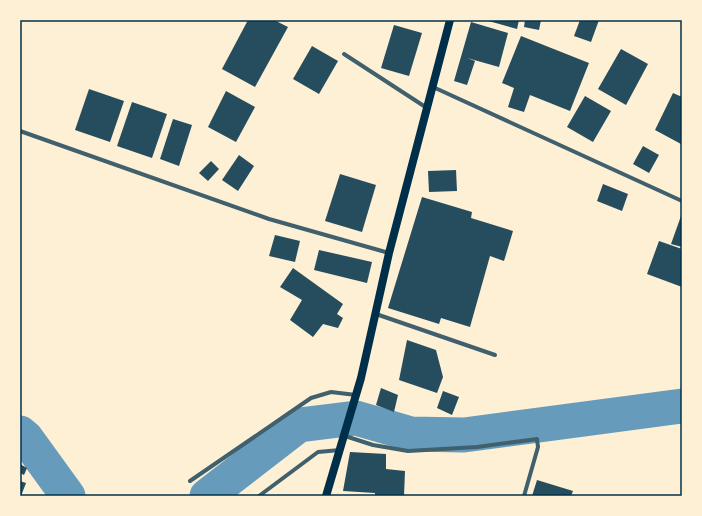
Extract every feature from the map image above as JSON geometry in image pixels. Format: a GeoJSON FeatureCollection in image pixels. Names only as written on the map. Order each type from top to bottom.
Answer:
{"type":"FeatureCollection","features":[{"type":"Feature","properties":{"kind":"main road"},"geometry":{"type":"LineString","coordinates":[[326,496],[357,395],[389,253],[450,20]]}},
{"type":"Feature","properties":{"kind":"street"},"geometry":{"type":"LineString","coordinates":[[344,54],[428,108]]}},
{"type":"Feature","properties":{"kind":"street"},"geometry":{"type":"LineString","coordinates":[[433,87],[682,201]]}},
{"type":"Feature","properties":{"kind":"street"},"geometry":{"type":"LineString","coordinates":[[20,131],[269,219],[389,253]]}},
{"type":"Feature","properties":{"kind":"street"},"geometry":{"type":"LineString","coordinates":[[376,314],[495,355]]}},
{"type":"Feature","properties":{"kind":"street"},"geometry":{"type":"LineString","coordinates":[[190,481],[311,398],[331,392],[357,395]]}},
{"type":"Feature","properties":{"kind":"street"},"geometry":{"type":"LineString","coordinates":[[344,436],[373,445],[408,451],[477,447],[537,439],[538,447],[524,496]]}},
{"type":"Feature","properties":{"kind":"street"},"geometry":{"type":"LineString","coordinates":[[259,496],[318,452],[340,450]]}},
{"type":"Feature","properties":{"kind":"building"},"geometry":{"type":"Polygon","coordinates":[[[248,20],[274,20],[288,27],[255,87],[222,69],[248,20]]]}},
{"type":"Feature","properties":{"kind":"building"},"geometry":{"type":"Polygon","coordinates":[[[485,20],[519,20],[517,29],[485,20]]]}},
{"type":"Feature","properties":{"kind":"building"},"geometry":{"type":"Polygon","coordinates":[[[525,20],[541,20],[539,30],[524,27],[525,20]]]}},
{"type":"Feature","properties":{"kind":"building"},"geometry":{"type":"Polygon","coordinates":[[[580,20],[599,20],[591,42],[574,36],[580,20]]]}},
{"type":"Feature","properties":{"kind":"building"},"geometry":{"type":"Polygon","coordinates":[[[471,22],[508,33],[499,67],[467,58],[475,61],[467,85],[454,81],[471,22]]]}},
{"type":"Feature","properties":{"kind":"building"},"geometry":{"type":"Polygon","coordinates":[[[394,25],[422,33],[409,76],[381,68],[394,25]]]}},
{"type":"Feature","properties":{"kind":"building"},"geometry":{"type":"Polygon","coordinates":[[[521,36],[589,63],[570,111],[530,95],[524,112],[508,107],[514,88],[502,83],[521,36]]]}},
{"type":"Feature","properties":{"kind":"building"},"geometry":{"type":"Polygon","coordinates":[[[312,46],[338,61],[319,94],[293,79],[312,46]]]}},
{"type":"Feature","properties":{"kind":"building"},"geometry":{"type":"Polygon","coordinates":[[[621,49],[648,64],[626,105],[598,89],[621,49]]]}},
{"type":"Feature","properties":{"kind":"building"},"geometry":{"type":"Polygon","coordinates":[[[89,89],[124,101],[110,142],[75,130],[89,89]]]}},
{"type":"Feature","properties":{"kind":"building"},"geometry":{"type":"Polygon","coordinates":[[[226,91],[255,107],[236,142],[208,127],[226,91]]]}},
{"type":"Feature","properties":{"kind":"building"},"geometry":{"type":"Polygon","coordinates":[[[673,93],[682,97],[681,144],[655,130],[673,93]]]}},
{"type":"Feature","properties":{"kind":"building"},"geometry":{"type":"Polygon","coordinates":[[[585,96],[611,111],[593,142],[567,127],[585,96]]]}},
{"type":"Feature","properties":{"kind":"building"},"geometry":{"type":"Polygon","coordinates":[[[132,102],[167,114],[152,158],[117,146],[132,102]]]}},
{"type":"Feature","properties":{"kind":"building"},"geometry":{"type":"Polygon","coordinates":[[[173,119],[192,125],[179,166],[160,159],[173,119]]]}},
{"type":"Feature","properties":{"kind":"building"},"geometry":{"type":"Polygon","coordinates":[[[643,146],[659,155],[649,173],[633,164],[643,146]]]}},
{"type":"Feature","properties":{"kind":"building"},"geometry":{"type":"Polygon","coordinates":[[[239,155],[254,166],[238,191],[222,180],[239,155]]]}},
{"type":"Feature","properties":{"kind":"building"},"geometry":{"type":"Polygon","coordinates":[[[211,161],[219,169],[208,181],[199,173],[211,161]]]}},
{"type":"Feature","properties":{"kind":"building"},"geometry":{"type":"Polygon","coordinates":[[[456,170],[457,191],[429,192],[428,171],[456,170]]]}},
{"type":"Feature","properties":{"kind":"building"},"geometry":{"type":"Polygon","coordinates":[[[340,174],[376,185],[362,232],[325,221],[340,174]]]}},
{"type":"Feature","properties":{"kind":"building"},"geometry":{"type":"Polygon","coordinates":[[[603,184],[628,194],[622,211],[597,201],[603,184]]]}},
{"type":"Feature","properties":{"kind":"building"},"geometry":{"type":"Polygon","coordinates":[[[422,197],[472,212],[471,218],[513,231],[504,261],[490,256],[470,327],[441,318],[439,324],[388,308],[422,197]]]}},
{"type":"Feature","properties":{"kind":"building"},"geometry":{"type":"Polygon","coordinates":[[[681,216],[682,217],[682,247],[671,244],[681,216]]]}},
{"type":"Feature","properties":{"kind":"building"},"geometry":{"type":"Polygon","coordinates":[[[275,235],[300,241],[295,262],[269,256],[275,235]]]}},
{"type":"Feature","properties":{"kind":"building"},"geometry":{"type":"Polygon","coordinates":[[[659,241],[682,249],[682,287],[647,274],[659,241]]]}},
{"type":"Feature","properties":{"kind":"building"},"geometry":{"type":"Polygon","coordinates":[[[319,250],[372,262],[367,283],[314,270],[319,250]]]}},
{"type":"Feature","properties":{"kind":"building"},"geometry":{"type":"Polygon","coordinates":[[[293,268],[343,304],[337,314],[343,318],[338,328],[323,324],[313,337],[290,320],[302,300],[280,287],[293,268]]]}},
{"type":"Feature","properties":{"kind":"building"},"geometry":{"type":"Polygon","coordinates":[[[407,340],[436,350],[443,377],[437,393],[399,380],[407,340]]]}},
{"type":"Feature","properties":{"kind":"building"},"geometry":{"type":"Polygon","coordinates":[[[381,388],[398,395],[394,412],[376,405],[381,388]]]}},
{"type":"Feature","properties":{"kind":"building"},"geometry":{"type":"Polygon","coordinates":[[[443,391],[459,397],[452,415],[437,408],[443,391]]]}},
{"type":"Feature","properties":{"kind":"building"},"geometry":{"type":"Polygon","coordinates":[[[350,452],[386,454],[386,469],[405,471],[404,496],[375,496],[375,493],[343,491],[350,452]]]}},
{"type":"Feature","properties":{"kind":"building"},"geometry":{"type":"Polygon","coordinates":[[[20,464],[27,468],[24,475],[20,473],[20,464]]]}},
{"type":"Feature","properties":{"kind":"building"},"geometry":{"type":"Polygon","coordinates":[[[537,480],[573,491],[571,496],[532,496],[537,480]]]}},
{"type":"Feature","properties":{"kind":"building"},"geometry":{"type":"Polygon","coordinates":[[[20,481],[26,483],[21,496],[20,496],[20,481]]]}},
{"type":"Feature","properties":{"kind":"waterway"},"geometry":{"type":"LineString","coordinates":[[207,496],[299,425],[356,418],[411,434],[464,435],[682,406]]}},
{"type":"Feature","properties":{"kind":"waterway"},"geometry":{"type":"LineString","coordinates":[[20,433],[26,438],[68,496]]}}]}
